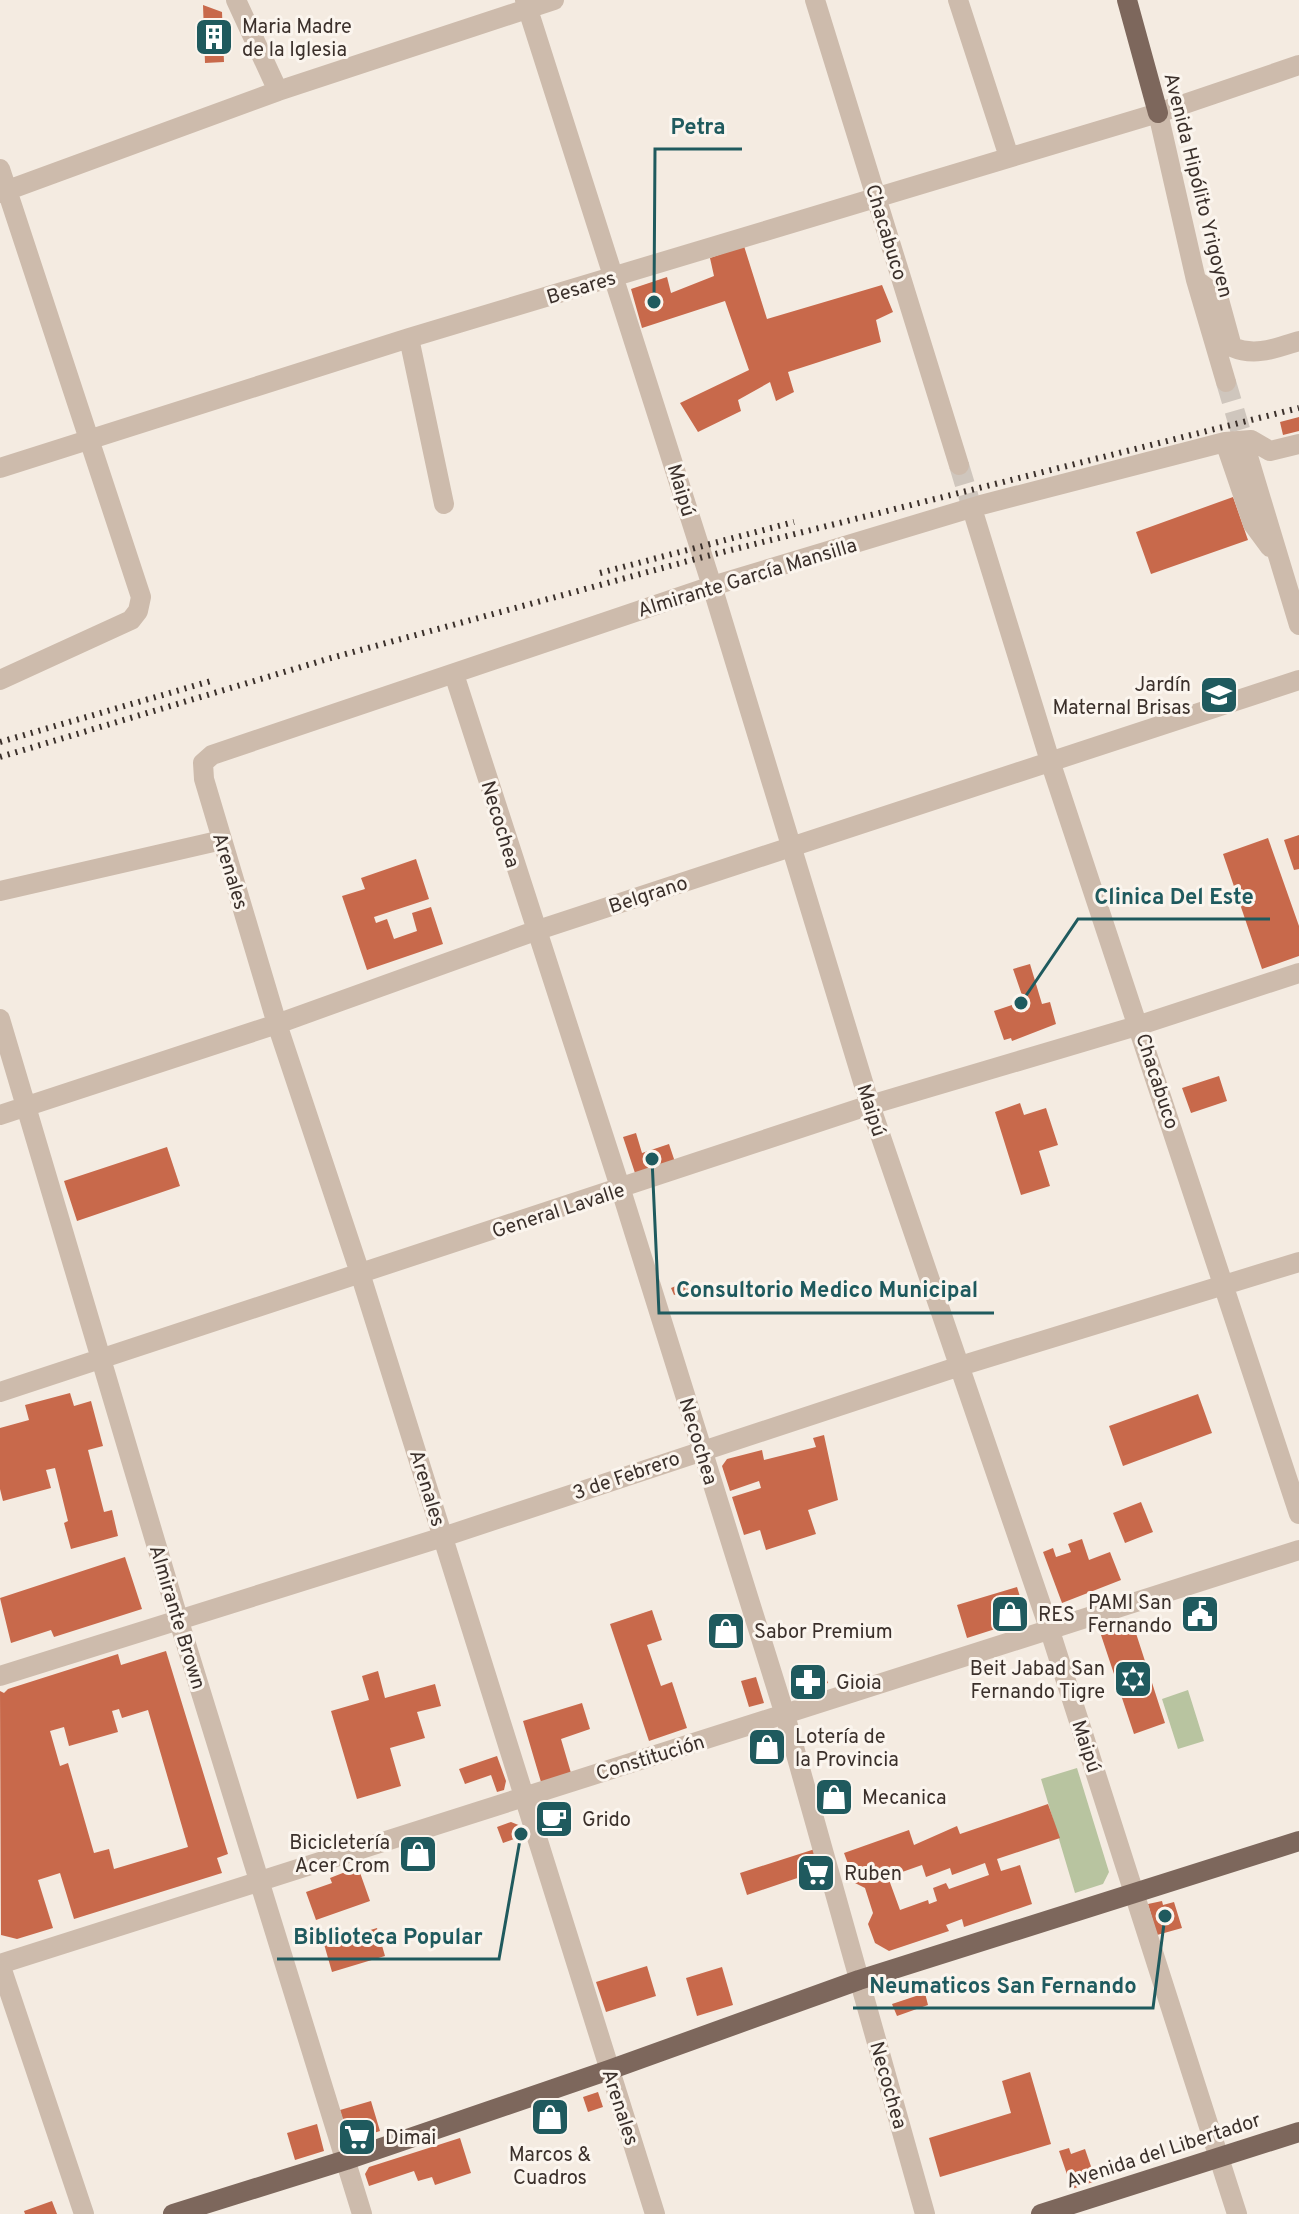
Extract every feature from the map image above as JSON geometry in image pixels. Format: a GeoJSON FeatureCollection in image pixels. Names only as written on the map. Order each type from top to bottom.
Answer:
{"type":"FeatureCollection","features":[{"type":"Feature","properties":{"kind":"main road","name":"Avenida Hipólito Yrigoyen"},"geometry":{"type":"LineString","coordinates":[[1127,0],[1158,113]]}},
{"type":"Feature","properties":{"kind":"main road"},"geometry":{"type":"LineString","coordinates":[[173,2214],[346,2160],[859,1980],[1299,1841]]}},
{"type":"Feature","properties":{"kind":"main road","name":"Avenida del Libertador"},"geometry":{"type":"LineString","coordinates":[[1041,2214],[1299,2132]]}},
{"type":"Feature","properties":{"kind":"street"},"geometry":{"type":"LineString","coordinates":[[3,191],[526,4],[554,0]]}},
{"type":"Feature","properties":{"kind":"street","name":"Chacabuco"},"geometry":{"type":"LineString","coordinates":[[815,0],[959,465]]}},
{"type":"Feature","properties":{"kind":"street"},"geometry":{"type":"LineString","coordinates":[[958,0],[1009,157]]}},
{"type":"Feature","properties":{"kind":"street"},"geometry":{"type":"LineString","coordinates":[[233,1],[278,91]]}},
{"type":"Feature","properties":{"kind":"street","name":"Maipú"},"geometry":{"type":"LineString","coordinates":[[526,4],[712,586],[870,1105],[957,1367],[1050,1631],[1237,2214]]}},
{"type":"Feature","properties":{"kind":"street","name":"Besares"},"geometry":{"type":"LineString","coordinates":[[0,468],[409,338],[876,195],[1158,113],[1299,65]]}},
{"type":"Feature","properties":{"kind":"street","name":"Avenida Hipólito Yrigoyen"},"geometry":{"type":"LineString","coordinates":[[1158,113],[1196,280],[1226,382]]}},
{"type":"Feature","properties":{"kind":"street"},"geometry":{"type":"LineString","coordinates":[[0,169],[3,191],[141,597],[138,611],[131,620],[0,680]]}},
{"type":"Feature","properties":{"kind":"street"},"geometry":{"type":"LineString","coordinates":[[1196,280],[1218,296],[1232,347],[1244,353],[1265,352],[1298,344]]}},
{"type":"Feature","properties":{"kind":"street"},"geometry":{"type":"LineString","coordinates":[[409,338],[444,504]]}},
{"type":"Feature","properties":{"kind":"street","name":"Almirante García Mansilla"},"geometry":{"type":"LineString","coordinates":[[203,763],[212,755],[712,586],[1225,442],[1245,439],[1252,448],[1270,451],[1299,444]]}},
{"type":"Feature","properties":{"kind":"street"},"geometry":{"type":"LineString","coordinates":[[1225,442],[1253,524],[1278,557],[1299,625]]}},
{"type":"Feature","properties":{"kind":"street"},"geometry":{"type":"LineString","coordinates":[[1252,448],[1280,519],[1278,557]]}},
{"type":"Feature","properties":{"kind":"street","name":"Chacabuco"},"geometry":{"type":"LineString","coordinates":[[978,512],[1012,601],[1015,648],[1050,761],[1140,1025],[1299,1514]]}},
{"type":"Feature","properties":{"kind":"street","name":"Necochea"},"geometry":{"type":"LineString","coordinates":[[454,674],[621,1190],[785,1715],[925,2214]]}},
{"type":"Feature","properties":{"kind":"street","name":"Belgrano"},"geometry":{"type":"LineString","coordinates":[[0,1115],[277,1024],[535,931],[1299,680]]}},
{"type":"Feature","properties":{"kind":"street","name":"Arenales"},"geometry":{"type":"LineString","coordinates":[[203,763],[204,779],[277,1024],[360,1273],[655,2214]]}},
{"type":"Feature","properties":{"kind":"street"},"geometry":{"type":"LineString","coordinates":[[0,891],[222,840]]}},
{"type":"Feature","properties":{"kind":"street","name":"General Lavalle"},"geometry":{"type":"LineString","coordinates":[[0,1392],[621,1190],[870,1105],[1140,1025],[1299,973]]}},
{"type":"Feature","properties":{"kind":"street","name":"Almirante Brown"},"geometry":{"type":"LineString","coordinates":[[0,1019],[178,1618],[362,2214]]}},
{"type":"Feature","properties":{"kind":"street","name":"3 de Febrero"},"geometry":{"type":"LineString","coordinates":[[0,1676],[443,1537],[957,1367],[1299,1262]]}},
{"type":"Feature","properties":{"kind":"street","name":"Constitución"},"geometry":{"type":"LineString","coordinates":[[0,1964],[1299,1550]]}},
{"type":"Feature","properties":{"kind":"street"},"geometry":{"type":"LineString","coordinates":[[0,1964],[84,2214]]}},
{"type":"Feature","properties":{"kind":"green space"},"geometry":{"type":"Polygon","coordinates":[[[1188,1690],[1204,1741],[1178,1749],[1162,1699],[1188,1690]]]}},
{"type":"Feature","properties":{"kind":"green space"},"geometry":{"type":"Polygon","coordinates":[[[1077,1768],[1109,1872],[1103,1884],[1075,1893],[1041,1779],[1077,1768]]]}},
{"type":"Feature","properties":{"kind":"building","name":"Maria Madre de la Iglesia"},"geometry":{"type":"Polygon","coordinates":[[[203,5],[222,12],[224,62],[205,63],[203,5]]]}},
{"type":"Feature","properties":{"kind":"building"},"geometry":{"type":"Polygon","coordinates":[[[744,246],[767,319],[882,285],[893,312],[876,320],[881,342],[788,372],[794,392],[776,401],[770,382],[738,400],[741,411],[698,432],[680,403],[749,370],[725,301],[642,328],[631,289],[667,277],[671,293],[714,276],[710,258],[744,246]]]}},
{"type":"Feature","properties":{"kind":"building"},"geometry":{"type":"Polygon","coordinates":[[[1299,417],[1299,431],[1283,435],[1280,422],[1299,417]]]}},
{"type":"Feature","properties":{"kind":"building"},"geometry":{"type":"Polygon","coordinates":[[[1233,497],[1248,540],[1151,574],[1136,532],[1233,497]]]}},
{"type":"Feature","properties":{"kind":"building"},"geometry":{"type":"Polygon","coordinates":[[[1299,835],[1299,869],[1294,870],[1284,840],[1299,835]]]}},
{"type":"Feature","properties":{"kind":"building"},"geometry":{"type":"Polygon","coordinates":[[[1268,838],[1299,926],[1299,956],[1262,969],[1223,854],[1268,838]]]}},
{"type":"Feature","properties":{"kind":"building"},"geometry":{"type":"Polygon","coordinates":[[[416,859],[429,899],[374,917],[376,923],[387,919],[394,939],[417,931],[412,913],[431,907],[443,944],[367,970],[342,896],[365,889],[361,878],[416,859]]]}},
{"type":"Feature","properties":{"kind":"building"},"geometry":{"type":"Polygon","coordinates":[[[1030,964],[1042,1004],[1050,1002],[1056,1024],[1012,1041],[1011,1038],[1004,1040],[994,1011],[1024,1001],[1013,969],[1030,964]]]}},
{"type":"Feature","properties":{"kind":"building"},"geometry":{"type":"Polygon","coordinates":[[[1219,1076],[1227,1101],[1191,1113],[1182,1088],[1219,1076]]]}},
{"type":"Feature","properties":{"kind":"building"},"geometry":{"type":"Polygon","coordinates":[[[1020,1103],[1024,1115],[1046,1108],[1058,1145],[1039,1151],[1050,1186],[1021,1195],[995,1112],[1020,1103]]]}},
{"type":"Feature","properties":{"kind":"building"},"geometry":{"type":"Polygon","coordinates":[[[636,1133],[642,1153],[669,1144],[676,1165],[635,1173],[623,1137],[636,1133]]]}},
{"type":"Feature","properties":{"kind":"building"},"geometry":{"type":"Polygon","coordinates":[[[167,1147],[180,1186],[77,1221],[64,1181],[167,1147]]]}},
{"type":"Feature","properties":{"kind":"building"},"geometry":{"type":"Polygon","coordinates":[[[690,1280],[693,1288],[674,1295],[671,1288],[690,1280]]]}},
{"type":"Feature","properties":{"kind":"building"},"geometry":{"type":"Polygon","coordinates":[[[70,1393],[74,1406],[91,1401],[103,1446],[88,1450],[104,1512],[112,1510],[118,1536],[71,1549],[64,1523],[68,1521],[55,1468],[46,1470],[51,1488],[3,1501],[0,1489],[0,1428],[29,1420],[25,1405],[70,1393]]]}},
{"type":"Feature","properties":{"kind":"building"},"geometry":{"type":"Polygon","coordinates":[[[1198,1394],[1212,1433],[1123,1466],[1109,1426],[1198,1394]]]}},
{"type":"Feature","properties":{"kind":"building"},"geometry":{"type":"Polygon","coordinates":[[[824,1435],[838,1500],[808,1510],[816,1534],[766,1550],[760,1530],[744,1535],[732,1497],[761,1488],[759,1481],[730,1491],[722,1466],[727,1459],[762,1450],[764,1460],[816,1447],[813,1438],[824,1435]]]}},
{"type":"Feature","properties":{"kind":"building"},"geometry":{"type":"Polygon","coordinates":[[[1141,1502],[1153,1532],[1125,1543],[1113,1513],[1141,1502]]]}},
{"type":"Feature","properties":{"kind":"building"},"geometry":{"type":"Polygon","coordinates":[[[1082,1539],[1089,1560],[1110,1552],[1121,1580],[1062,1603],[1043,1552],[1053,1548],[1056,1557],[1071,1552],[1068,1544],[1082,1539]]]}},
{"type":"Feature","properties":{"kind":"building"},"geometry":{"type":"Polygon","coordinates":[[[125,1557],[142,1609],[54,1637],[51,1630],[11,1643],[0,1598],[125,1557]]]}},
{"type":"Feature","properties":{"kind":"building"},"geometry":{"type":"Polygon","coordinates":[[[1017,1587],[1027,1619],[967,1638],[957,1605],[1017,1587]]]}},
{"type":"Feature","properties":{"kind":"building"},"geometry":{"type":"Polygon","coordinates":[[[652,1610],[662,1640],[647,1645],[661,1686],[672,1682],[687,1728],[649,1741],[610,1624],[652,1610]]]}},
{"type":"Feature","properties":{"kind":"building","name":"Sabor Premium"},"geometry":{"type":"Polygon","coordinates":[[[732,1620],[737,1637],[720,1642],[714,1625],[732,1620]]]}},
{"type":"Feature","properties":{"kind":"building","name":"Beit Jabad San Fernando Tigre"},"geometry":{"type":"Polygon","coordinates":[[[1133,1624],[1165,1723],[1134,1734],[1101,1635],[1133,1624]]]}},
{"type":"Feature","properties":{"kind":"building"},"geometry":{"type":"Polygon","coordinates":[[[166,1651],[228,1854],[217,1858],[222,1873],[74,1919],[60,1873],[38,1880],[53,1928],[17,1939],[1,1935],[0,1691],[4,1693],[8,1689],[118,1654],[121,1665],[166,1651]],[[119,1709],[112,1711],[118,1732],[69,1746],[64,1727],[50,1731],[60,1766],[68,1763],[94,1853],[109,1849],[114,1869],[188,1847],[148,1710],[122,1718],[119,1709]]]}},
{"type":"Feature","properties":{"kind":"building","name":"Gioia"},"geometry":{"type":"Polygon","coordinates":[[[823,1670],[828,1683],[793,1694],[789,1680],[823,1670]]]}},
{"type":"Feature","properties":{"kind":"building"},"geometry":{"type":"Polygon","coordinates":[[[378,1671],[385,1698],[435,1684],[441,1706],[417,1712],[425,1738],[390,1748],[401,1786],[357,1799],[331,1711],[369,1700],[362,1676],[378,1671]]]}},
{"type":"Feature","properties":{"kind":"building"},"geometry":{"type":"Polygon","coordinates":[[[756,1677],[764,1703],[749,1707],[741,1681],[756,1677]]]}},
{"type":"Feature","properties":{"kind":"building"},"geometry":{"type":"Polygon","coordinates":[[[582,1703],[590,1729],[561,1739],[571,1773],[541,1782],[523,1721],[582,1703]]]}},
{"type":"Feature","properties":{"kind":"building","name":"Lotería de la Provincia"},"geometry":{"type":"Polygon","coordinates":[[[770,1736],[780,1751],[760,1759],[754,1742],[770,1736]]]}},
{"type":"Feature","properties":{"kind":"building"},"geometry":{"type":"Polygon","coordinates":[[[497,1756],[506,1781],[504,1790],[497,1792],[491,1775],[465,1784],[459,1769],[497,1756]]]}},
{"type":"Feature","properties":{"kind":"building","name":"Mecanica"},"geometry":{"type":"Polygon","coordinates":[[[839,1783],[845,1807],[828,1811],[823,1787],[839,1783]]]}},
{"type":"Feature","properties":{"kind":"building"},"geometry":{"type":"Polygon","coordinates":[[[1048,1804],[1060,1838],[997,1859],[1001,1871],[1020,1865],[1032,1904],[964,1927],[962,1919],[946,1925],[949,1931],[889,1951],[875,1943],[868,1924],[873,1913],[865,1888],[855,1883],[844,1853],[909,1830],[914,1845],[957,1826],[960,1834],[1048,1804]],[[985,1863],[952,1875],[950,1868],[926,1877],[922,1865],[888,1877],[900,1910],[928,1900],[929,1904],[937,1901],[933,1888],[946,1883],[949,1889],[989,1875],[985,1863]]]}},
{"type":"Feature","properties":{"kind":"building"},"geometry":{"type":"Polygon","coordinates":[[[511,1822],[521,1826],[525,1835],[503,1843],[497,1827],[511,1822]]]}},
{"type":"Feature","properties":{"kind":"building"},"geometry":{"type":"Polygon","coordinates":[[[815,1849],[821,1870],[747,1895],[740,1873],[815,1849]]]}},
{"type":"Feature","properties":{"kind":"building"},"geometry":{"type":"Polygon","coordinates":[[[358,1867],[370,1901],[316,1920],[306,1892],[332,1883],[330,1878],[358,1867]]]}},
{"type":"Feature","properties":{"kind":"building"},"geometry":{"type":"Polygon","coordinates":[[[1162,1901],[1163,1905],[1174,1902],[1182,1928],[1157,1935],[1148,1904],[1162,1901]]]}},
{"type":"Feature","properties":{"kind":"building"},"geometry":{"type":"Polygon","coordinates":[[[377,1928],[385,1956],[332,1972],[324,1944],[377,1928]]]}},
{"type":"Feature","properties":{"kind":"building"},"geometry":{"type":"Polygon","coordinates":[[[647,1966],[656,1996],[606,2012],[596,1982],[647,1966]]]}},
{"type":"Feature","properties":{"kind":"building"},"geometry":{"type":"Polygon","coordinates":[[[722,1967],[733,2005],[697,2016],[686,1978],[722,1967]]]}},
{"type":"Feature","properties":{"kind":"building"},"geometry":{"type":"Polygon","coordinates":[[[925,1993],[928,2005],[897,2016],[892,2004],[925,1993]]]}},
{"type":"Feature","properties":{"kind":"building"},"geometry":{"type":"Polygon","coordinates":[[[1030,2072],[1051,2144],[940,2177],[929,2138],[1011,2113],[1002,2081],[1030,2072]]]}},
{"type":"Feature","properties":{"kind":"building"},"geometry":{"type":"Polygon","coordinates":[[[598,2092],[603,2107],[588,2112],[583,2097],[598,2092]]]}},
{"type":"Feature","properties":{"kind":"building"},"geometry":{"type":"Polygon","coordinates":[[[371,2101],[380,2131],[349,2141],[340,2110],[371,2101]]]}},
{"type":"Feature","properties":{"kind":"building","name":"Marcos & Cuadros"},"geometry":{"type":"Polygon","coordinates":[[[564,2102],[568,2115],[553,2119],[556,2131],[545,2135],[538,2110],[564,2102]]]}},
{"type":"Feature","properties":{"kind":"building"},"geometry":{"type":"Polygon","coordinates":[[[317,2124],[324,2151],[295,2160],[287,2133],[317,2124]]]}},
{"type":"Feature","properties":{"kind":"building"},"geometry":{"type":"Polygon","coordinates":[[[460,2138],[471,2173],[435,2185],[432,2177],[418,2181],[414,2171],[369,2186],[365,2174],[369,2167],[460,2138]]]}},
{"type":"Feature","properties":{"kind":"building"},"geometry":{"type":"Polygon","coordinates":[[[1069,2148],[1071,2154],[1085,2149],[1096,2181],[1072,2189],[1059,2151],[1069,2148]]]}},
{"type":"Feature","properties":{"kind":"building"},"geometry":{"type":"Polygon","coordinates":[[[52,2201],[57,2214],[25,2214],[24,2211],[52,2201]]]}},
{"type":"Feature","properties":{"kind":"tunnel"},"geometry":{"type":"LineString","coordinates":[[1226,382],[1247,453]]}},
{"type":"Feature","properties":{"kind":"tunnel"},"geometry":{"type":"LineString","coordinates":[[959,465],[975,518]]}},
{"type":"Feature","properties":{"kind":"railway"},"geometry":{"type":"LineString","coordinates":[[0,757],[331,658],[703,557],[1299,408]]}},
{"type":"Feature","properties":{"kind":"railway"},"geometry":{"type":"LineString","coordinates":[[600,573],[794,522]]}},
{"type":"Feature","properties":{"kind":"railway"},"geometry":{"type":"LineString","coordinates":[[0,742],[211,681]]}},
{"type":"Feature","properties":{"kind":"place","name":"Maria Madre de la Iglesia"},"geometry":{"type":"Point","coordinates":[214,37]}},
{"type":"Feature","properties":{"kind":"place","name":"Petra"},"geometry":{"type":"Point","coordinates":[654,302]}},
{"type":"Feature","properties":{"kind":"place","name":"Jardín Maternal Brisas"},"geometry":{"type":"Point","coordinates":[1219,695]}},
{"type":"Feature","properties":{"kind":"place","name":"Clinica Del Este"},"geometry":{"type":"Point","coordinates":[1021,1003]}},
{"type":"Feature","properties":{"kind":"place","name":"Consultorio Medico Municipal"},"geometry":{"type":"Point","coordinates":[652,1159]}},
{"type":"Feature","properties":{"kind":"place","name":"RES"},"geometry":{"type":"Point","coordinates":[1010,1614]}},
{"type":"Feature","properties":{"kind":"place","name":"PAMI San Fernando"},"geometry":{"type":"Point","coordinates":[1200,1614]}},
{"type":"Feature","properties":{"kind":"place","name":"Sabor Premium"},"geometry":{"type":"Point","coordinates":[726,1631]}},
{"type":"Feature","properties":{"kind":"place","name":"Beit Jabad San Fernando Tigre"},"geometry":{"type":"Point","coordinates":[1133,1679]}},
{"type":"Feature","properties":{"kind":"place","name":"Gioia"},"geometry":{"type":"Point","coordinates":[808,1682]}},
{"type":"Feature","properties":{"kind":"place","name":"Lotería de la Provincia"},"geometry":{"type":"Point","coordinates":[767,1747]}},
{"type":"Feature","properties":{"kind":"place","name":"Mecanica"},"geometry":{"type":"Point","coordinates":[834,1797]}},
{"type":"Feature","properties":{"kind":"place","name":"Grido"},"geometry":{"type":"Point","coordinates":[554,1819]}},
{"type":"Feature","properties":{"kind":"place","name":"Biblioteca Popular"},"geometry":{"type":"Point","coordinates":[521,1834]}},
{"type":"Feature","properties":{"kind":"place","name":"Bicicletería Acer Crom"},"geometry":{"type":"Point","coordinates":[418,1854]}},
{"type":"Feature","properties":{"kind":"place","name":"Ruben"},"geometry":{"type":"Point","coordinates":[816,1873]}},
{"type":"Feature","properties":{"kind":"place","name":"Neumaticos San Fernando"},"geometry":{"type":"Point","coordinates":[1165,1916]}},
{"type":"Feature","properties":{"kind":"place","name":"Marcos & Cuadros"},"geometry":{"type":"Point","coordinates":[550,2117]}},
{"type":"Feature","properties":{"kind":"place","name":"Dimai"},"geometry":{"type":"Point","coordinates":[357,2137]}}]}
